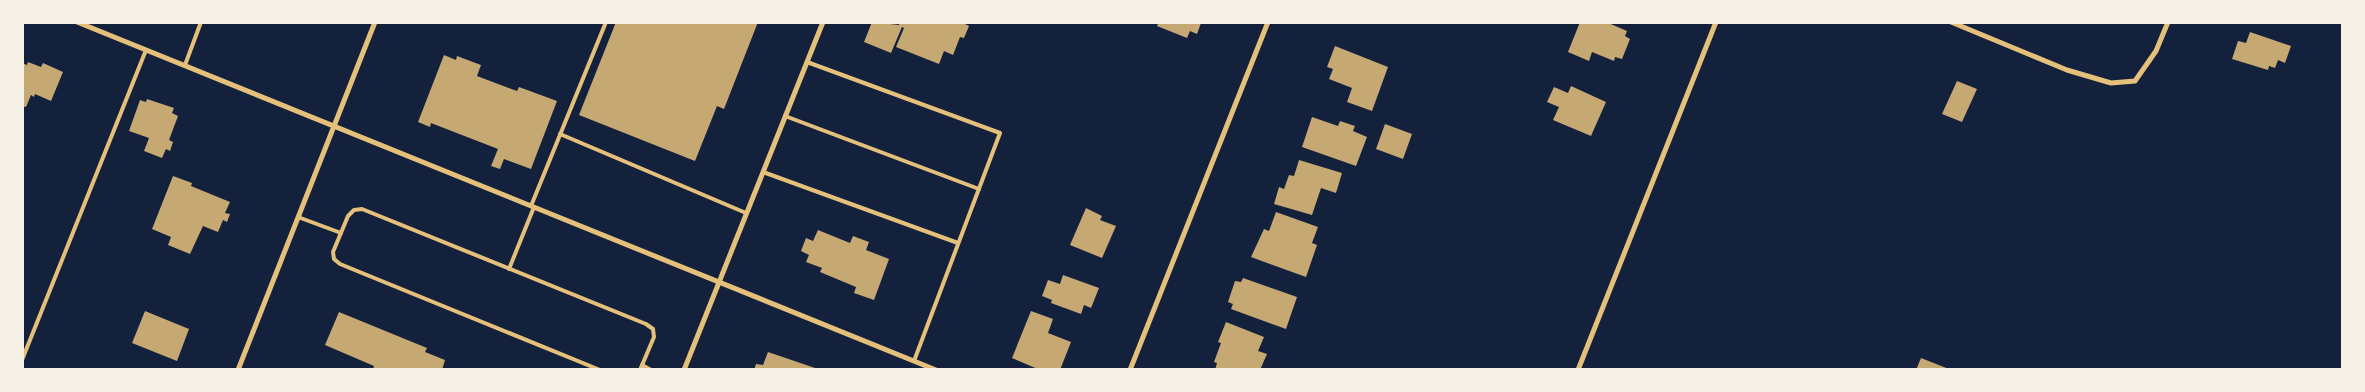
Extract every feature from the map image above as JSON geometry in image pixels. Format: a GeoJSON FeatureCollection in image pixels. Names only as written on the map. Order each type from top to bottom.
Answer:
{"type":"FeatureCollection","features":[{"type":"Feature","properties":{"kind":"street"},"geometry":{"type":"LineString","coordinates":[[77,22],[335,124],[718,284],[936,370]]}},
{"type":"Feature","properties":{"kind":"street"},"geometry":{"type":"LineString","coordinates":[[684,370],[823,22]]}},
{"type":"Feature","properties":{"kind":"street"},"geometry":{"type":"LineString","coordinates":[[1130,370],[1268,22]]}},
{"type":"Feature","properties":{"kind":"street"},"geometry":{"type":"LineString","coordinates":[[1578,370],[1716,22]]}},
{"type":"Feature","properties":{"kind":"street"},"geometry":{"type":"LineString","coordinates":[[1951,22],[2067,70],[2111,83],[2135,80],[2156,51],[2168,22]]}},
{"type":"Feature","properties":{"kind":"street"},"geometry":{"type":"LineString","coordinates":[[238,370],[374,23]]}},
{"type":"Feature","properties":{"kind":"lane"},"geometry":{"type":"LineString","coordinates":[[185,65],[201,22]]}},
{"type":"Feature","properties":{"kind":"lane"},"geometry":{"type":"LineString","coordinates":[[509,268],[560,134],[606,22]]}},
{"type":"Feature","properties":{"kind":"lane"},"geometry":{"type":"LineString","coordinates":[[22,360],[146,50]]}},
{"type":"Feature","properties":{"kind":"lane"},"geometry":{"type":"LineString","coordinates":[[807,62],[1000,133],[914,361]]}},
{"type":"Feature","properties":{"kind":"lane"},"geometry":{"type":"LineString","coordinates":[[786,116],[979,189]]}},
{"type":"Feature","properties":{"kind":"lane"},"geometry":{"type":"LineString","coordinates":[[560,134],[746,213]]}},
{"type":"Feature","properties":{"kind":"lane"},"geometry":{"type":"LineString","coordinates":[[763,172],[958,243]]}},
{"type":"Feature","properties":{"kind":"lane"},"geometry":{"type":"LineString","coordinates":[[600,370],[340,264],[334,259],[333,252],[348,216],[354,210],[362,209],[646,324],[654,329],[654,337],[641,368],[651,370]]}},
{"type":"Feature","properties":{"kind":"lane"},"geometry":{"type":"LineString","coordinates":[[298,216],[341,233]]}},
{"type":"Feature","properties":{"kind":"building"},"geometry":{"type":"Polygon","coordinates":[[[616,22],[758,22],[724,109],[717,106],[695,161],[579,115],[616,22]]]}},
{"type":"Feature","properties":{"kind":"building"},"geometry":{"type":"Polygon","coordinates":[[[872,22],[899,25],[899,22],[966,22],[965,24],[969,26],[964,38],[960,37],[953,55],[944,51],[939,64],[896,47],[904,28],[902,27],[891,53],[864,42],[872,22]]]}},
{"type":"Feature","properties":{"kind":"building"},"geometry":{"type":"Polygon","coordinates":[[[1159,22],[1201,23],[1197,34],[1190,31],[1187,38],[1157,26],[1159,22]]]}},
{"type":"Feature","properties":{"kind":"building"},"geometry":{"type":"Polygon","coordinates":[[[1580,22],[1606,22],[1627,31],[1625,36],[1630,39],[1622,59],[1615,57],[1614,61],[1592,52],[1589,61],[1568,52],[1580,22]]]}},
{"type":"Feature","properties":{"kind":"building"},"geometry":{"type":"Polygon","coordinates":[[[2250,32],[2291,46],[2285,63],[2278,60],[2275,68],[2269,66],[2268,70],[2232,59],[2238,41],[2246,43],[2250,32]]]}},
{"type":"Feature","properties":{"kind":"building"},"geometry":{"type":"Polygon","coordinates":[[[1335,46],[1388,67],[1372,111],[1347,102],[1352,88],[1329,79],[1333,69],[1327,67],[1335,46]]]}},
{"type":"Feature","properties":{"kind":"building"},"geometry":{"type":"Polygon","coordinates":[[[444,55],[456,60],[457,56],[481,65],[477,76],[517,91],[519,87],[557,101],[531,169],[504,159],[500,169],[491,166],[498,149],[431,123],[430,127],[418,122],[444,55]]]}},
{"type":"Feature","properties":{"kind":"building"},"geometry":{"type":"Polygon","coordinates":[[[28,62],[41,67],[43,63],[63,72],[51,101],[35,94],[34,97],[31,95],[26,107],[22,106],[22,63],[27,65],[28,62]]]}},
{"type":"Feature","properties":{"kind":"building"},"geometry":{"type":"Polygon","coordinates":[[[1957,81],[1977,89],[1962,122],[1942,114],[1957,81]]]}},
{"type":"Feature","properties":{"kind":"building"},"geometry":{"type":"Polygon","coordinates":[[[1571,86],[1606,102],[1591,136],[1553,120],[1559,107],[1547,102],[1554,87],[1568,93],[1571,86]]]}},
{"type":"Feature","properties":{"kind":"building"},"geometry":{"type":"Polygon","coordinates":[[[147,99],[174,108],[172,113],[178,116],[169,140],[173,142],[170,151],[166,149],[162,158],[144,151],[149,138],[129,131],[140,100],[146,102],[147,99]]]}},
{"type":"Feature","properties":{"kind":"building"},"geometry":{"type":"Polygon","coordinates":[[[1312,117],[1338,126],[1340,121],[1355,126],[1353,131],[1367,137],[1356,166],[1302,147],[1312,117]]]}},
{"type":"Feature","properties":{"kind":"building"},"geometry":{"type":"Polygon","coordinates":[[[1385,124],[1412,134],[1403,159],[1376,149],[1385,124]]]}},
{"type":"Feature","properties":{"kind":"building"},"geometry":{"type":"Polygon","coordinates":[[[1299,160],[1342,173],[1336,193],[1321,188],[1312,215],[1274,204],[1279,187],[1284,189],[1289,175],[1294,176],[1299,160]]]}},
{"type":"Feature","properties":{"kind":"building"},"geometry":{"type":"Polygon","coordinates":[[[173,176],[192,183],[191,186],[230,202],[225,213],[230,214],[227,222],[223,220],[218,232],[203,226],[190,254],[168,245],[171,237],[152,229],[173,176]]]}},
{"type":"Feature","properties":{"kind":"building"},"geometry":{"type":"Polygon","coordinates":[[[1086,208],[1102,216],[1100,220],[1116,226],[1102,258],[1070,245],[1086,208]]]}},
{"type":"Feature","properties":{"kind":"building"},"geometry":{"type":"Polygon","coordinates":[[[1276,212],[1318,227],[1312,243],[1317,245],[1306,277],[1251,257],[1264,229],[1269,231],[1276,212]]]}},
{"type":"Feature","properties":{"kind":"building"},"geometry":{"type":"Polygon","coordinates":[[[818,230],[850,243],[853,236],[869,242],[866,250],[889,259],[874,300],[854,293],[856,287],[820,272],[822,268],[806,262],[809,255],[801,251],[806,238],[813,241],[818,230]]]}},
{"type":"Feature","properties":{"kind":"building"},"geometry":{"type":"Polygon","coordinates":[[[1063,275],[1099,288],[1091,308],[1084,305],[1081,314],[1051,303],[1052,300],[1042,296],[1048,280],[1060,284],[1063,275]]]}},
{"type":"Feature","properties":{"kind":"building"},"geometry":{"type":"Polygon","coordinates":[[[1243,278],[1297,297],[1286,329],[1231,309],[1233,304],[1228,302],[1235,281],[1241,282],[1243,278]]]}},
{"type":"Feature","properties":{"kind":"building"},"geometry":{"type":"Polygon","coordinates":[[[145,311],[189,329],[177,361],[132,343],[145,311]]]}},
{"type":"Feature","properties":{"kind":"building"},"geometry":{"type":"Polygon","coordinates":[[[1031,311],[1053,319],[1048,333],[1071,342],[1060,370],[1040,370],[1012,358],[1031,311]]]}},
{"type":"Feature","properties":{"kind":"building"},"geometry":{"type":"Polygon","coordinates":[[[339,312],[427,348],[425,352],[445,360],[442,370],[373,370],[374,366],[325,345],[339,312]]]}},
{"type":"Feature","properties":{"kind":"building"},"geometry":{"type":"Polygon","coordinates":[[[1226,322],[1264,337],[1258,351],[1267,354],[1260,370],[1215,370],[1217,363],[1214,362],[1221,343],[1218,342],[1226,322]]]}},
{"type":"Feature","properties":{"kind":"building"},"geometry":{"type":"Polygon","coordinates":[[[768,352],[818,370],[754,370],[756,364],[763,365],[768,352]]]}},
{"type":"Feature","properties":{"kind":"building"},"geometry":{"type":"Polygon","coordinates":[[[1921,358],[1949,369],[1949,370],[1916,370],[1921,358]]]}}]}
